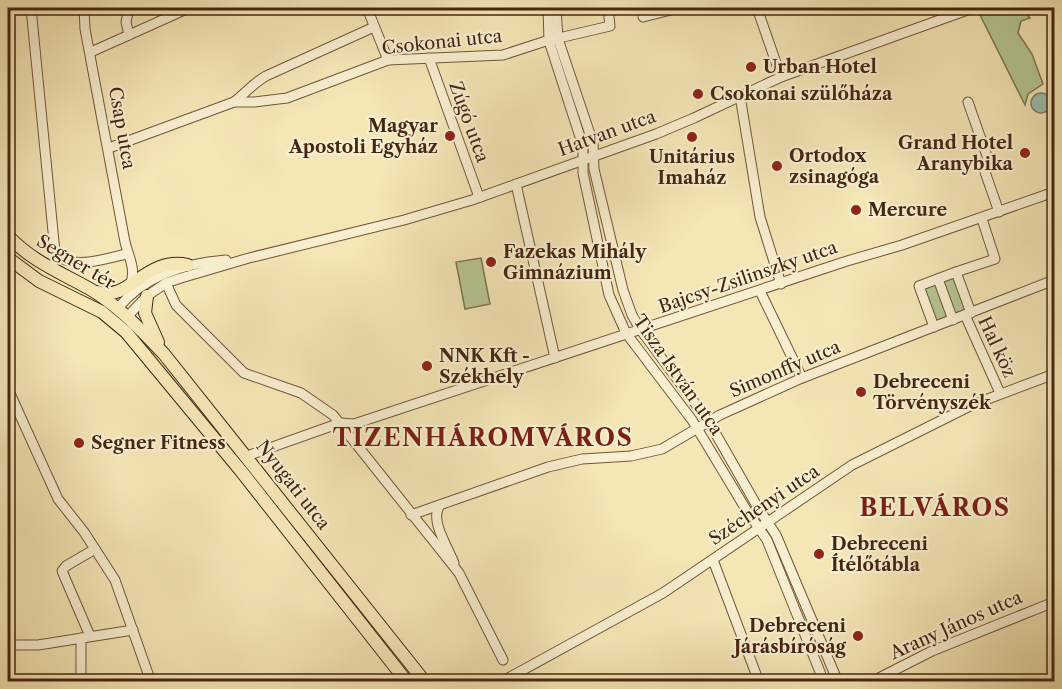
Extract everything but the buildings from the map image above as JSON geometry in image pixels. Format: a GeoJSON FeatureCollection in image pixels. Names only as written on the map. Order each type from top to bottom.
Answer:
{"type":"FeatureCollection","features":[{"type":"Feature","properties":{"kind":"main road","name":"Segner tér"},"geometry":{"type":"LineString","coordinates":[[8,236],[42,265],[91,290],[119,317]]}},
{"type":"Feature","properties":{"kind":"main road","name":"Segner tér"},"geometry":{"type":"LineString","coordinates":[[8,258],[39,281],[119,317]]}},
{"type":"Feature","properties":{"kind":"main road"},"geometry":{"type":"LineString","coordinates":[[91,290],[112,294],[119,292],[156,268],[178,263],[188,265]]}},
{"type":"Feature","properties":{"kind":"main road"},"geometry":{"type":"LineString","coordinates":[[147,296],[145,313],[164,354]]}},
{"type":"Feature","properties":{"kind":"main road","name":"Nyugati utca"},"geometry":{"type":"LineString","coordinates":[[119,317],[164,354],[425,681]]}},
{"type":"Feature","properties":{"kind":"main road","name":"Nyugati utca"},"geometry":{"type":"LineString","coordinates":[[119,317],[407,681]]}},
{"type":"Feature","properties":{"kind":"street","name":"Segner tér"},"geometry":{"type":"LineString","coordinates":[[31,8],[55,252],[60,258],[76,263],[129,258],[143,268],[156,268]]}},
{"type":"Feature","properties":{"kind":"street","name":"Csap utca"},"geometry":{"type":"LineString","coordinates":[[84,8],[85,29],[129,258]]}},
{"type":"Feature","properties":{"kind":"street"},"geometry":{"type":"LineString","coordinates":[[129,8],[126,22],[129,35]]}},
{"type":"Feature","properties":{"kind":"street"},"geometry":{"type":"LineString","coordinates":[[91,52],[189,8]]}},
{"type":"Feature","properties":{"kind":"street"},"geometry":{"type":"LineString","coordinates":[[367,8],[388,60]]}},
{"type":"Feature","properties":{"kind":"street"},"geometry":{"type":"LineString","coordinates":[[548,8],[554,40]]}},
{"type":"Feature","properties":{"kind":"street"},"geometry":{"type":"LineString","coordinates":[[554,40],[556,8]]}},
{"type":"Feature","properties":{"kind":"street","name":"Csokonai utca"},"geometry":{"type":"LineString","coordinates":[[109,148],[234,102],[287,98],[388,60],[503,55],[610,26],[608,8]]}},
{"type":"Feature","properties":{"kind":"street"},"geometry":{"type":"LineString","coordinates":[[643,17],[679,8]]}},
{"type":"Feature","properties":{"kind":"street"},"geometry":{"type":"LineString","coordinates":[[757,8],[781,77]]}},
{"type":"Feature","properties":{"kind":"street","name":"Hatvan utca"},"geometry":{"type":"LineString","coordinates":[[119,317],[166,283],[249,258],[404,220],[479,197],[694,118],[781,77],[969,9]]}},
{"type":"Feature","properties":{"kind":"street"},"geometry":{"type":"LineString","coordinates":[[234,102],[247,92],[250,85],[266,76],[374,27]]}},
{"type":"Feature","properties":{"kind":"street","name":"Tisza István utca"},"geometry":{"type":"LineString","coordinates":[[554,40],[593,143],[594,169],[623,291],[632,315],[709,422],[763,525]]}},
{"type":"Feature","properties":{"kind":"street","name":"Tisza István utca"},"geometry":{"type":"LineString","coordinates":[[554,40],[583,146],[583,173],[609,295],[626,333],[698,429],[763,525]]}},
{"type":"Feature","properties":{"kind":"street","name":"Zúgó utca"},"geometry":{"type":"LineString","coordinates":[[429,58],[479,197]]}},
{"type":"Feature","properties":{"kind":"street"},"geometry":{"type":"LineString","coordinates":[[740,96],[760,217],[781,284]]}},
{"type":"Feature","properties":{"kind":"street"},"geometry":{"type":"LineString","coordinates":[[968,102],[988,159],[989,166],[985,172],[999,212]]}},
{"type":"Feature","properties":{"kind":"street"},"geometry":{"type":"LineString","coordinates":[[516,184],[555,358]]}},
{"type":"Feature","properties":{"kind":"street","name":"Bajcsy-Zsilinszky utca"},"geometry":{"type":"LineString","coordinates":[[247,456],[340,423],[354,424],[626,333],[982,219],[1054,192]]}},
{"type":"Feature","properties":{"kind":"street"},"geometry":{"type":"LineString","coordinates":[[934,327],[919,286],[995,259],[982,219]]}},
{"type":"Feature","properties":{"kind":"street","name":"Segner tér"},"geometry":{"type":"LineString","coordinates":[[129,258],[133,276],[130,284]]}},
{"type":"Feature","properties":{"kind":"street","name":"Hatvan utca"},"geometry":{"type":"LineString","coordinates":[[119,317],[129,297],[154,278],[188,265],[249,258]]}},
{"type":"Feature","properties":{"kind":"street","name":"Hal köz"},"geometry":{"type":"LineString","coordinates":[[956,272],[968,314],[1000,393]]}},
{"type":"Feature","properties":{"kind":"street","name":"Hal köz"},"geometry":{"type":"LineString","coordinates":[[938,279],[953,320]]}},
{"type":"Feature","properties":{"kind":"street"},"geometry":{"type":"LineString","coordinates":[[968,314],[1054,280]]}},
{"type":"Feature","properties":{"kind":"street"},"geometry":{"type":"LineString","coordinates":[[166,283],[176,304],[244,374],[301,393],[333,414],[459,573]]}},
{"type":"Feature","properties":{"kind":"street"},"geometry":{"type":"LineString","coordinates":[[760,291],[802,378]]}},
{"type":"Feature","properties":{"kind":"street","name":"Hal köz"},"geometry":{"type":"LineString","coordinates":[[934,327],[968,314]]}},
{"type":"Feature","properties":{"kind":"street","name":"Simonffy utca"},"geometry":{"type":"LineString","coordinates":[[411,515],[548,467],[582,459],[631,456],[662,449],[709,422],[802,378],[934,327]]}},
{"type":"Feature","properties":{"kind":"street","name":"Széchenyi utca"},"geometry":{"type":"LineString","coordinates":[[501,681],[663,593],[852,465],[972,405],[1054,375]]}},
{"type":"Feature","properties":{"kind":"street"},"geometry":{"type":"LineString","coordinates":[[8,389],[58,499],[96,549],[115,580],[151,681]]}},
{"type":"Feature","properties":{"kind":"street"},"geometry":{"type":"LineString","coordinates":[[440,505],[435,515],[437,523],[502,660]]}},
{"type":"Feature","properties":{"kind":"street"},"geometry":{"type":"LineString","coordinates":[[763,525],[824,681]]}},
{"type":"Feature","properties":{"kind":"street"},"geometry":{"type":"LineString","coordinates":[[763,525],[776,535],[838,681]]}},
{"type":"Feature","properties":{"kind":"street"},"geometry":{"type":"LineString","coordinates":[[81,681],[86,637],[62,571],[66,566],[96,549]]}},
{"type":"Feature","properties":{"kind":"street"},"geometry":{"type":"LineString","coordinates":[[713,560],[759,681]]}},
{"type":"Feature","properties":{"kind":"street","name":"Arany János utca"},"geometry":{"type":"LineString","coordinates":[[871,681],[932,651],[1054,602]]}},
{"type":"Feature","properties":{"kind":"street"},"geometry":{"type":"LineString","coordinates":[[8,645],[38,645],[133,630]]}},
{"type":"Feature","properties":{"kind":"green space"},"geometry":{"type":"Polygon","coordinates":[[[1021,8],[1030,18],[1021,21],[1018,33],[1032,54],[1043,84],[1028,94],[1025,105],[977,9],[1021,8]]]}},
{"type":"Feature","properties":{"kind":"green space"},"geometry":{"type":"Polygon","coordinates":[[[481,258],[490,304],[465,309],[456,262],[481,258]]]}},
{"type":"Feature","properties":{"kind":"green space"},"geometry":{"type":"Polygon","coordinates":[[[956,272],[971,313],[934,327],[919,286],[956,272]]]}},
{"type":"Feature","properties":{"kind":"shaded area"},"geometry":{"type":"Polygon","coordinates":[[[1041,93],[1048,96],[1051,103],[1048,110],[1041,113],[1034,110],[1031,103],[1034,96],[1041,93]]]}},
{"type":"Feature","properties":{"kind":"place","name":"Urban Hotel"},"geometry":{"type":"Point","coordinates":[751,67]}},
{"type":"Feature","properties":{"kind":"place","name":"Csokonai szülőháza"},"geometry":{"type":"Point","coordinates":[698,94]}},
{"type":"Feature","properties":{"kind":"place","name":"Magyar Apostoli Egyház"},"geometry":{"type":"Point","coordinates":[450,136]}},
{"type":"Feature","properties":{"kind":"place","name":"Unitárius Imaház"},"geometry":{"type":"Point","coordinates":[692,137]}},
{"type":"Feature","properties":{"kind":"place","name":"Grand Hotel Aranybika"},"geometry":{"type":"Point","coordinates":[1025,153]}},
{"type":"Feature","properties":{"kind":"place","name":"Ortodox zsinagóga"},"geometry":{"type":"Point","coordinates":[777,166]}},
{"type":"Feature","properties":{"kind":"place","name":"Mercure"},"geometry":{"type":"Point","coordinates":[856,210]}},
{"type":"Feature","properties":{"kind":"place","name":"Fazekas Mihály Gimnázium"},"geometry":{"type":"Point","coordinates":[491,262]}},
{"type":"Feature","properties":{"kind":"place","name":"NNK Kft - Székhely"},"geometry":{"type":"Point","coordinates":[427,366]}},
{"type":"Feature","properties":{"kind":"place","name":"Debreceni Törvényszék"},"geometry":{"type":"Point","coordinates":[861,392]}},
{"type":"Feature","properties":{"kind":"place","name":"Segner Fitness"},"geometry":{"type":"Point","coordinates":[79,443]}},
{"type":"Feature","properties":{"kind":"place","name":"Debreceni Ítélőtábla"},"geometry":{"type":"Point","coordinates":[819,554]}},
{"type":"Feature","properties":{"kind":"place","name":"Debreceni Járásbíróság"},"geometry":{"type":"Point","coordinates":[858,636]}},
{"type":"Feature","properties":{"kind":"district","name":"TIZENHÁROMVÁROS"},"geometry":{"type":"Point","coordinates":[483,437]}},
{"type":"Feature","properties":{"kind":"district","name":"BELVÁROS"},"geometry":{"type":"Point","coordinates":[935,507]}}]}
